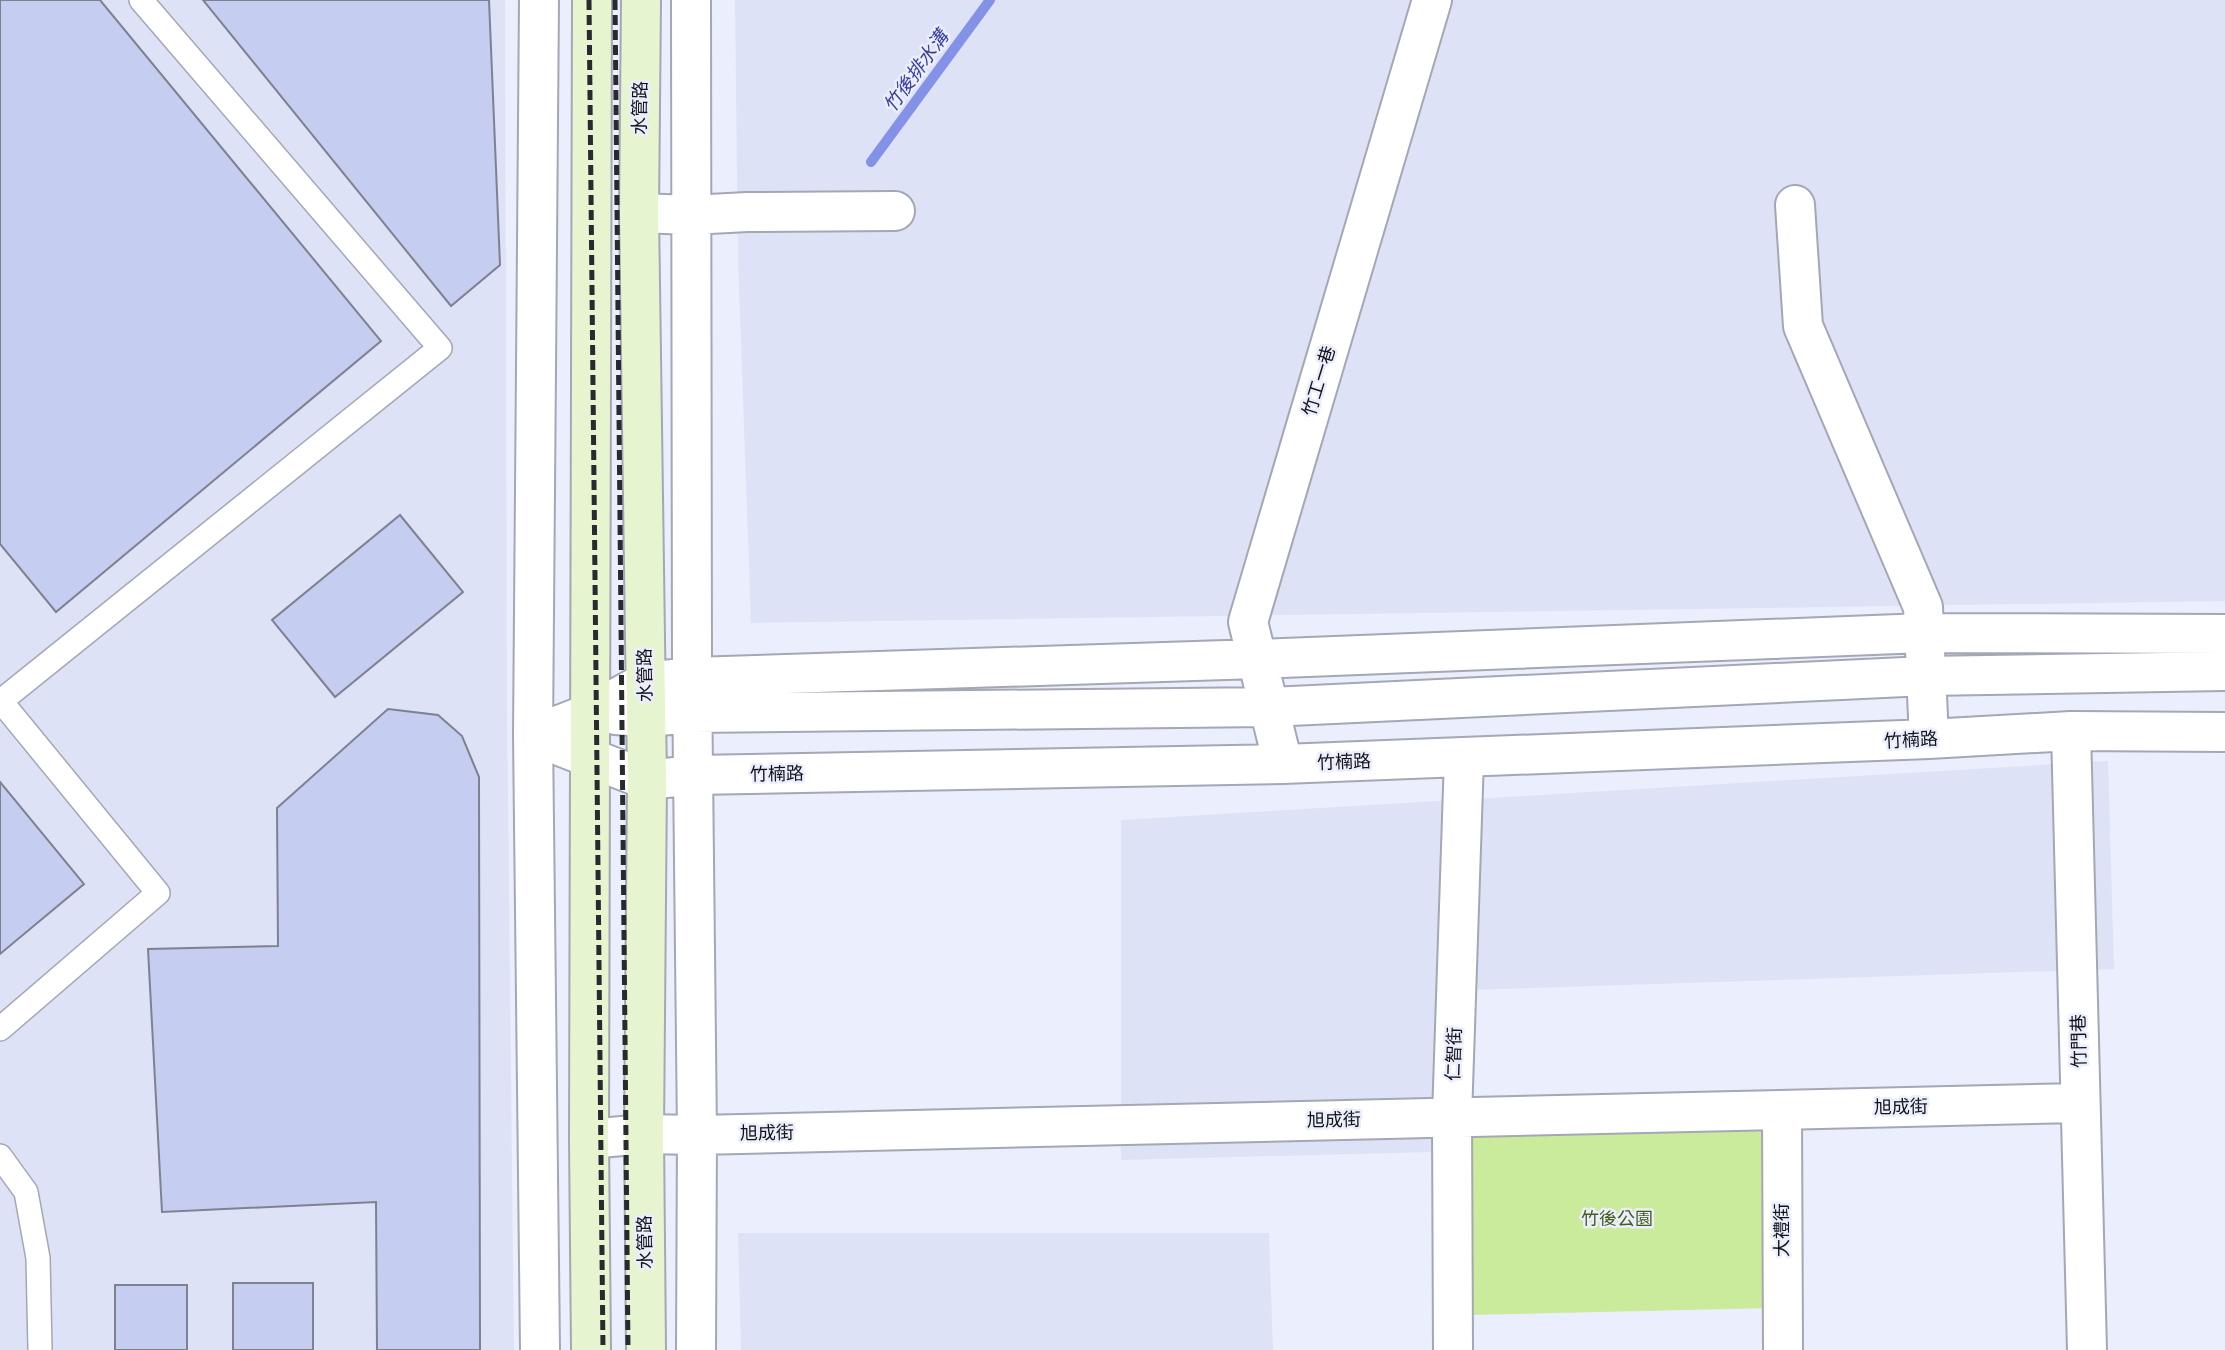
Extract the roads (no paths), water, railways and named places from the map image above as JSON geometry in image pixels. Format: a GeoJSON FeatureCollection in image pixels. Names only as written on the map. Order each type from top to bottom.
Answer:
{"type":"FeatureCollection","features":[{"type":"Feature","properties":{"kind":"street"},"geometry":{"type":"LineString","coordinates":[[539,0],[533,736],[540,1350]]}},
{"type":"Feature","properties":{"kind":"street"},"geometry":{"type":"LineString","coordinates":[[591,1350],[589,1139],[592,0]]}},
{"type":"Feature","properties":{"kind":"street","name":"水管路"},"geometry":{"type":"LineString","coordinates":[[641,0],[639,213],[647,780],[644,1134],[646,1350]]}},
{"type":"Feature","properties":{"kind":"street"},"geometry":{"type":"LineString","coordinates":[[691,0],[696,1350]]}},
{"type":"Feature","properties":{"kind":"street","name":"竹工一巷"},"geometry":{"type":"LineString","coordinates":[[1283,764],[1248,622],[1432,0]]}},
{"type":"Feature","properties":{"kind":"street"},"geometry":{"type":"LineString","coordinates":[[1795,205],[1803,326],[1923,607],[1929,739]]}},
{"type":"Feature","properties":{"kind":"street"},"geometry":{"type":"LineString","coordinates":[[639,213],[691,215],[895,211]]}},
{"type":"Feature","properties":{"kind":"street"},"geometry":{"type":"LineString","coordinates":[[533,736],[590,713],[646,700],[693,695],[1257,659],[1924,633],[2225,634]]}},
{"type":"Feature","properties":{"kind":"street"},"geometry":{"type":"LineString","coordinates":[[693,695],[1269,707],[1926,676],[2225,671]]}},
{"type":"Feature","properties":{"kind":"street","name":"竹楠路"},"geometry":{"type":"LineString","coordinates":[[533,736],[647,780],[694,775],[1464,758],[2071,731],[2225,732]]}},
{"type":"Feature","properties":{"kind":"street","name":"竹門巷"},"geometry":{"type":"LineString","coordinates":[[2071,731],[2087,1350]]}},
{"type":"Feature","properties":{"kind":"street","name":"仁智街"},"geometry":{"type":"LineString","coordinates":[[1453,1350],[1452,1118],[1464,758]]}},
{"type":"Feature","properties":{"kind":"street","name":"旭成街"},"geometry":{"type":"LineString","coordinates":[[589,1139],[644,1134],[697,1135],[2080,1103]]}},
{"type":"Feature","properties":{"kind":"street","name":"大禮街"},"geometry":{"type":"LineString","coordinates":[[1782,1110],[1783,1350]]}},
{"type":"Feature","properties":{"kind":"lane"},"geometry":{"type":"LineString","coordinates":[[0,1028],[158,893],[0,701],[440,348],[141,0]]}},
{"type":"Feature","properties":{"kind":"lane"},"geometry":{"type":"LineString","coordinates":[[0,1156],[26,1192],[38,1258],[40,1350]]}},
{"type":"Feature","properties":{"kind":"waterway","name":"竹後排水溝"},"geometry":{"type":"LineString","coordinates":[[871,162],[990,0]]}},
{"type":"Feature","properties":{"kind":"railway"},"geometry":{"type":"LineString","coordinates":[[589,0],[603,1350]]}},
{"type":"Feature","properties":{"kind":"railway"},"geometry":{"type":"LineString","coordinates":[[615,0],[628,1350]]}},
{"type":"Feature","properties":{"kind":"park label","name":"竹後公園"},"geometry":{"type":"Point","coordinates":[1617,1219]}}]}
